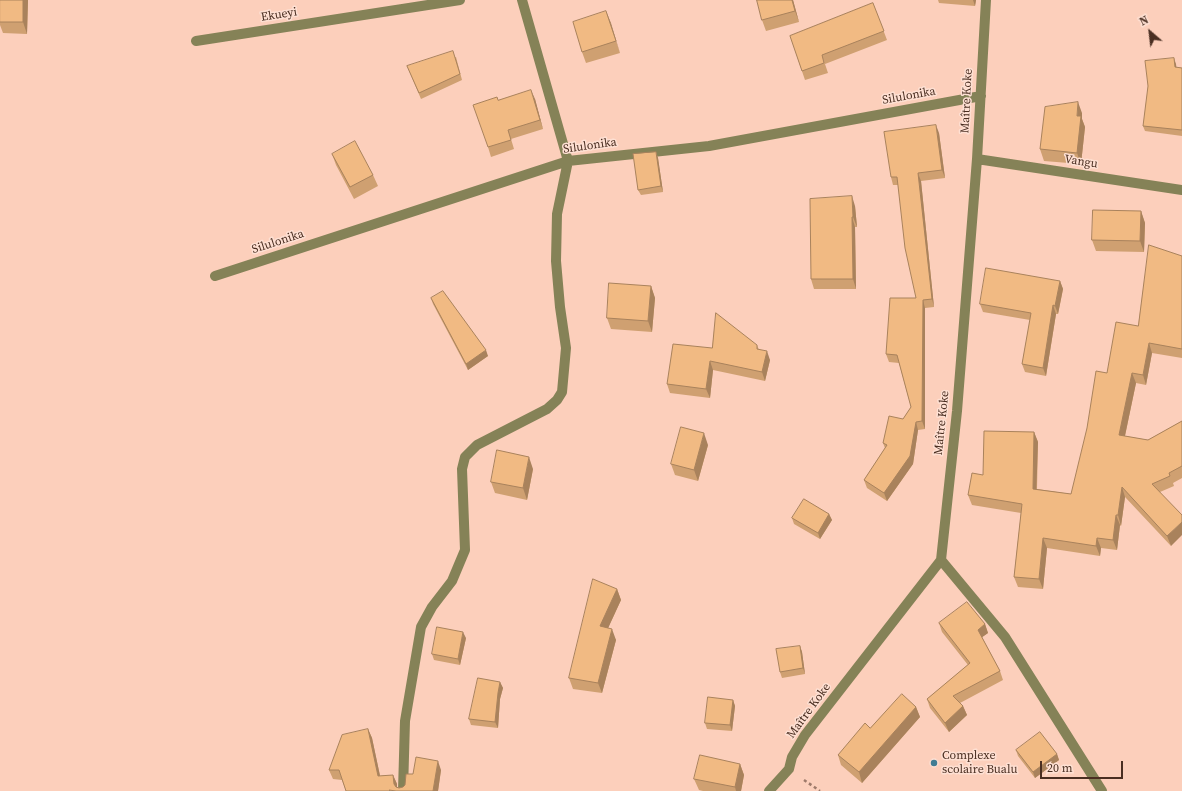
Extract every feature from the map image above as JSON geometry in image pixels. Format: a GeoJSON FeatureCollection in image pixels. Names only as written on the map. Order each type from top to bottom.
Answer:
{"type":"FeatureCollection","features":[{"type":"Feature","properties":{"kind":"street","name":"Ekueyi"},"geometry":{"type":"LineString","coordinates":[[196,41],[460,0]]}},
{"type":"Feature","properties":{"kind":"street"},"geometry":{"type":"LineString","coordinates":[[403,791],[405,721],[421,626],[432,607],[452,581],[465,550],[462,469],[465,457],[477,445],[547,409],[557,400],[562,392],[566,348],[560,308],[556,261],[558,214],[568,161],[522,0]]}},
{"type":"Feature","properties":{"kind":"street","name":"Maître Koke"},"geometry":{"type":"LineString","coordinates":[[769,791],[789,769],[792,758],[805,735],[941,560],[957,411],[977,159],[986,0]]}},
{"type":"Feature","properties":{"kind":"street","name":"Silulonika"},"geometry":{"type":"LineString","coordinates":[[215,276],[568,161],[709,146],[981,96]]}},
{"type":"Feature","properties":{"kind":"street","name":"Vangu"},"geometry":{"type":"LineString","coordinates":[[977,159],[1182,190]]}},
{"type":"Feature","properties":{"kind":"street"},"geometry":{"type":"LineString","coordinates":[[941,560],[1005,637],[1102,791]]}},
{"type":"Feature","properties":{"kind":"building"},"geometry":{"type":"Polygon","coordinates":[[[0,0],[23,0],[23,22],[0,22],[0,0]]]}},
{"type":"Feature","properties":{"kind":"building"},"geometry":{"type":"Polygon","coordinates":[[[757,0],[792,0],[795,11],[762,20],[757,0]]]}},
{"type":"Feature","properties":{"kind":"building"},"geometry":{"type":"Polygon","coordinates":[[[873,3],[884,31],[822,55],[824,63],[802,71],[790,36],[873,3]]]}},
{"type":"Feature","properties":{"kind":"building"},"geometry":{"type":"Polygon","coordinates":[[[606,11],[616,41],[582,52],[573,22],[606,11]]]}},
{"type":"Feature","properties":{"kind":"building"},"geometry":{"type":"Polygon","coordinates":[[[453,51],[460,74],[419,93],[407,66],[453,51]]]}},
{"type":"Feature","properties":{"kind":"building"},"geometry":{"type":"Polygon","coordinates":[[[1174,58],[1175,67],[1182,68],[1182,130],[1143,126],[1148,86],[1145,61],[1174,58]]]}},
{"type":"Feature","properties":{"kind":"building"},"geometry":{"type":"Polygon","coordinates":[[[531,90],[540,120],[508,130],[511,140],[488,147],[473,105],[497,97],[498,100],[531,90]]]}},
{"type":"Feature","properties":{"kind":"building"},"geometry":{"type":"Polygon","coordinates":[[[1078,102],[1077,116],[1081,116],[1077,153],[1040,149],[1045,107],[1078,102]]]}},
{"type":"Feature","properties":{"kind":"building"},"geometry":{"type":"Polygon","coordinates":[[[936,125],[942,170],[918,173],[932,299],[923,300],[922,421],[916,422],[910,456],[884,493],[864,480],[887,445],[883,443],[889,416],[903,419],[911,407],[897,355],[886,354],[890,298],[916,298],[905,248],[897,177],[891,177],[884,132],[936,125]]]}},
{"type":"Feature","properties":{"kind":"building"},"geometry":{"type":"Polygon","coordinates":[[[355,141],[373,175],[350,187],[332,154],[355,141]]]}},
{"type":"Feature","properties":{"kind":"building"},"geometry":{"type":"Polygon","coordinates":[[[656,152],[661,186],[638,190],[633,154],[656,152]]]}},
{"type":"Feature","properties":{"kind":"building"},"geometry":{"type":"Polygon","coordinates":[[[852,196],[853,279],[811,279],[810,199],[852,196]]]}},
{"type":"Feature","properties":{"kind":"building"},"geometry":{"type":"Polygon","coordinates":[[[1093,210],[1141,211],[1140,241],[1092,240],[1093,210]]]}},
{"type":"Feature","properties":{"kind":"building"},"geometry":{"type":"Polygon","coordinates":[[[1149,245],[1182,256],[1182,349],[1149,343],[1143,375],[1132,373],[1119,435],[1148,440],[1182,421],[1182,466],[1169,473],[1170,476],[1152,484],[1182,515],[1182,522],[1167,536],[1122,487],[1118,515],[1116,515],[1113,540],[1097,538],[1096,546],[1043,538],[1039,579],[1014,577],[1022,504],[968,495],[972,473],[983,475],[984,431],[1034,432],[1033,489],[1071,494],[1087,428],[1096,371],[1107,373],[1116,322],[1138,326],[1149,245]]]}},
{"type":"Feature","properties":{"kind":"building"},"geometry":{"type":"Polygon","coordinates":[[[986,268],[1060,281],[1055,306],[1053,305],[1043,368],[1022,364],[1031,313],[980,304],[986,268]]]}},
{"type":"Feature","properties":{"kind":"building"},"geometry":{"type":"Polygon","coordinates":[[[609,283],[651,286],[648,321],[607,318],[609,283]]]}},
{"type":"Feature","properties":{"kind":"building"},"geometry":{"type":"Polygon","coordinates":[[[443,291],[486,350],[466,364],[431,298],[443,291]]]}},
{"type":"Feature","properties":{"kind":"building"},"geometry":{"type":"Polygon","coordinates":[[[716,313],[757,345],[757,349],[767,351],[762,372],[710,361],[706,389],[667,384],[673,344],[712,348],[716,313]]]}},
{"type":"Feature","properties":{"kind":"building"},"geometry":{"type":"Polygon","coordinates":[[[681,427],[704,433],[694,470],[671,464],[681,427]]]}},
{"type":"Feature","properties":{"kind":"building"},"geometry":{"type":"Polygon","coordinates":[[[497,450],[529,457],[523,488],[491,482],[497,450]]]}},
{"type":"Feature","properties":{"kind":"building"},"geometry":{"type":"Polygon","coordinates":[[[804,499],[829,514],[818,533],[792,518],[804,499]]]}},
{"type":"Feature","properties":{"kind":"building"},"geometry":{"type":"Polygon","coordinates":[[[593,579],[617,589],[600,626],[612,629],[598,683],[569,678],[593,579]]]}},
{"type":"Feature","properties":{"kind":"building"},"geometry":{"type":"Polygon","coordinates":[[[967,602],[985,624],[978,630],[1000,671],[953,696],[963,706],[945,723],[927,699],[970,663],[939,623],[967,602]]]}},
{"type":"Feature","properties":{"kind":"building"},"geometry":{"type":"Polygon","coordinates":[[[437,627],[463,632],[458,659],[432,654],[437,627]]]}},
{"type":"Feature","properties":{"kind":"building"},"geometry":{"type":"Polygon","coordinates":[[[800,646],[803,668],[780,672],[776,649],[800,646]]]}},
{"type":"Feature","properties":{"kind":"building"},"geometry":{"type":"Polygon","coordinates":[[[478,678],[500,682],[495,722],[469,719],[478,678]]]}},
{"type":"Feature","properties":{"kind":"building"},"geometry":{"type":"Polygon","coordinates":[[[902,694],[916,707],[859,772],[838,755],[865,723],[870,728],[902,694]]]}},
{"type":"Feature","properties":{"kind":"building"},"geometry":{"type":"Polygon","coordinates":[[[708,697],[733,700],[730,725],[705,723],[708,697]]]}},
{"type":"Feature","properties":{"kind":"building"},"geometry":{"type":"Polygon","coordinates":[[[368,729],[378,776],[393,775],[394,784],[396,787],[403,787],[405,785],[406,774],[413,774],[416,757],[438,761],[433,791],[346,791],[339,770],[329,770],[342,735],[368,729]]]}},
{"type":"Feature","properties":{"kind":"building"},"geometry":{"type":"Polygon","coordinates":[[[1040,732],[1057,754],[1033,772],[1016,750],[1040,732]]]}},
{"type":"Feature","properties":{"kind":"building"},"geometry":{"type":"Polygon","coordinates":[[[700,755],[740,764],[735,787],[694,779],[700,755]]]}},
{"type":"Feature","properties":{"kind":"place","name":"Complexe scolaire Bualu"},"geometry":{"type":"Point","coordinates":[934,763]}}]}
